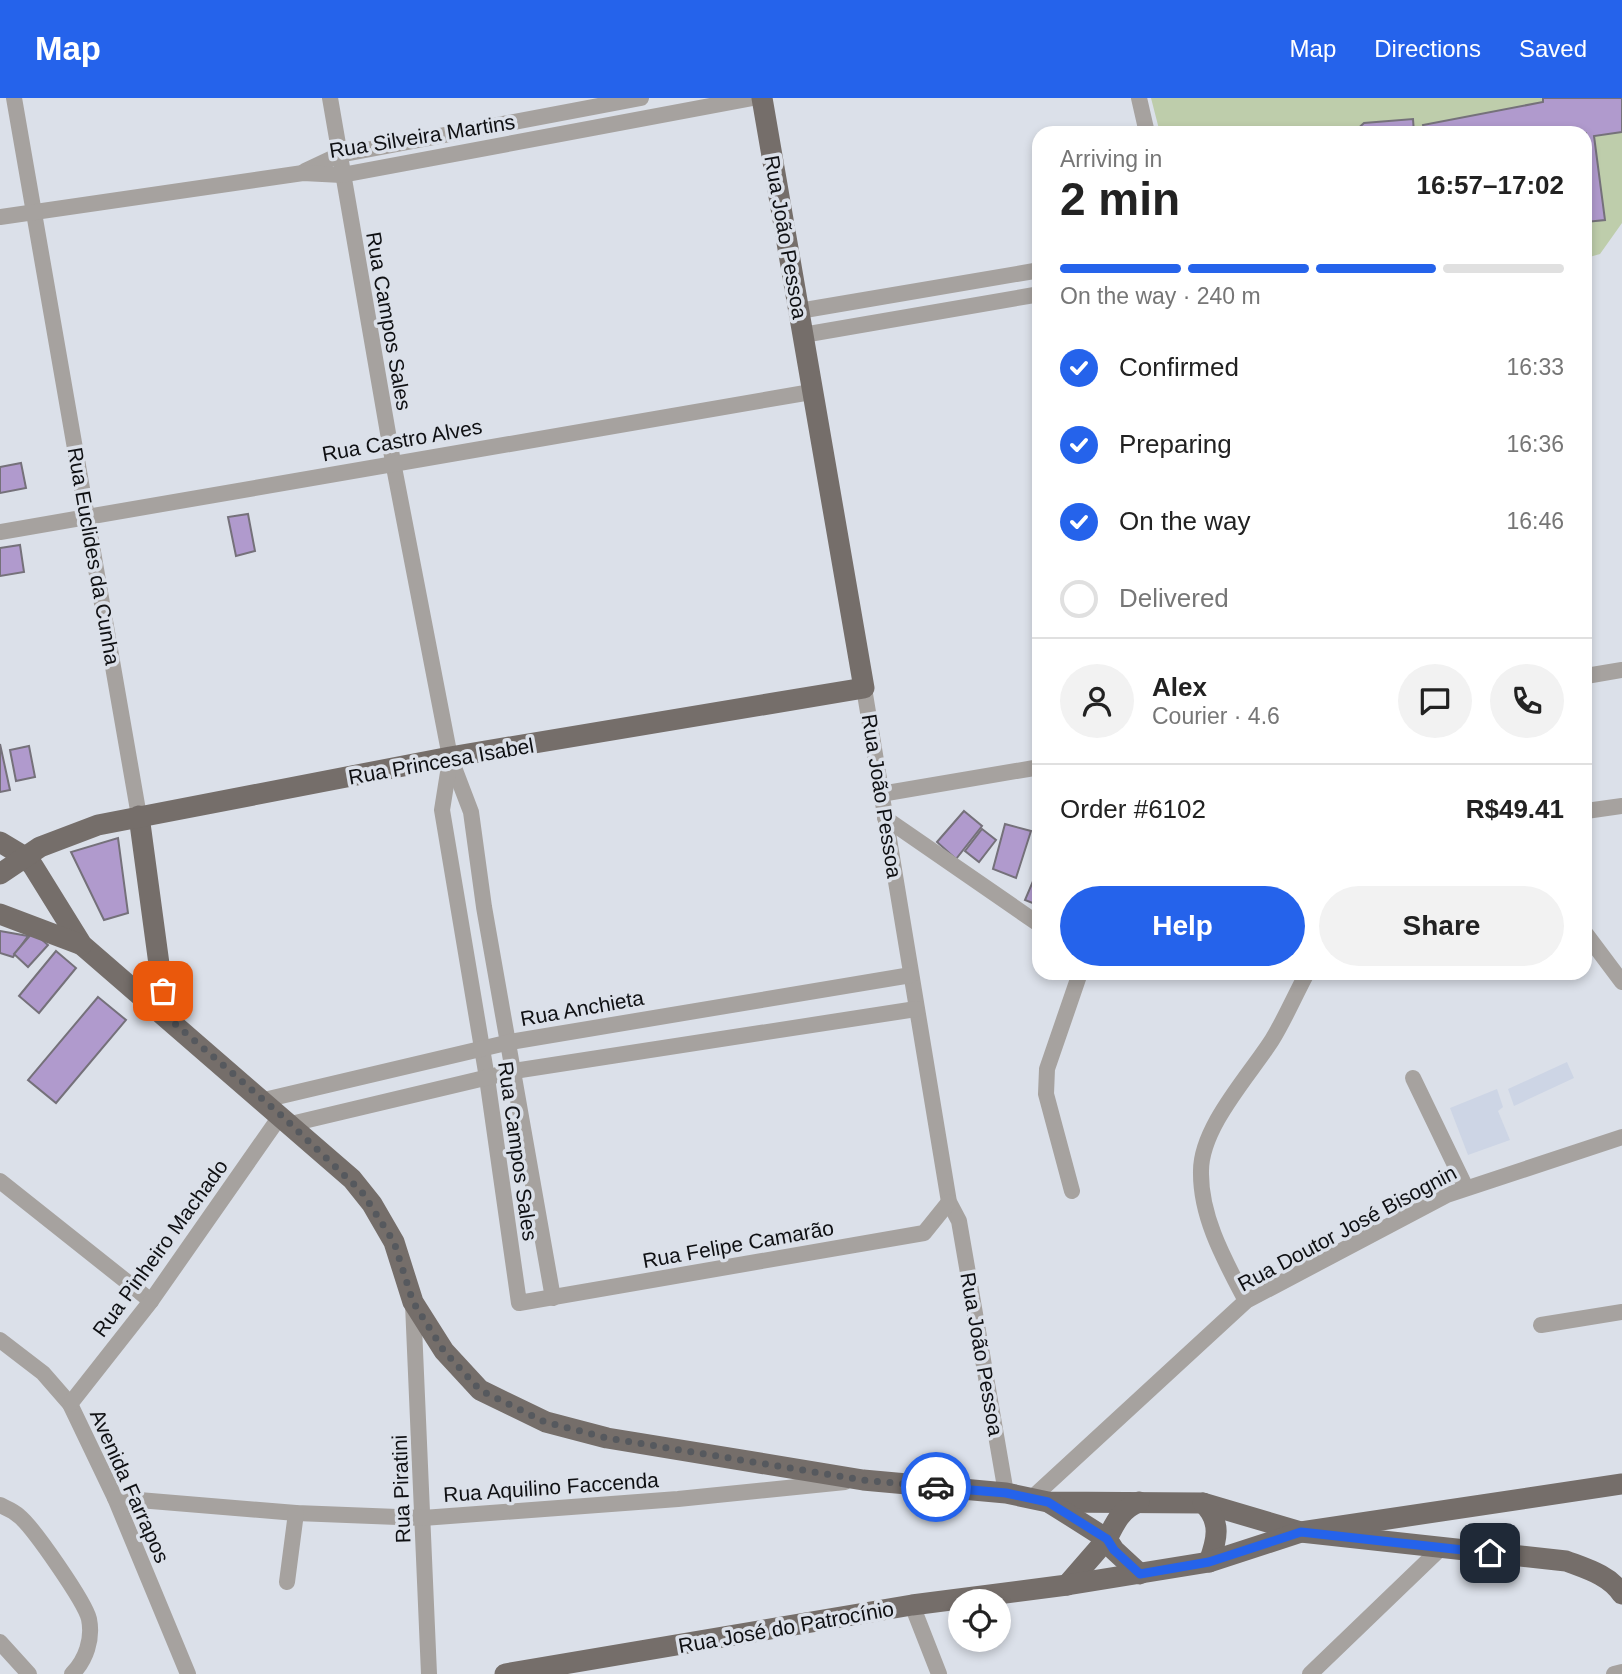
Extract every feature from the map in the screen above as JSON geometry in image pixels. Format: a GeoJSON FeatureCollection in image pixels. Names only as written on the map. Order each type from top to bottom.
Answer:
{"type":"FeatureCollection","features":[{"type":"Feature","properties":{"kind":"main road","name":"Rua João Pessoa"},"geometry":{"type":"LineString","coordinates":[[762,98],[864,688]]}},
{"type":"Feature","properties":{"kind":"main road","name":"Rua Princesa Isabel"},"geometry":{"type":"LineString","coordinates":[[0,874],[64,836],[139,817],[450,757],[864,688]]}},
{"type":"Feature","properties":{"kind":"main road","name":"Rua Euclides da Cunha"},"geometry":{"type":"LineString","coordinates":[[139,817],[166,1016]]}},
{"type":"Feature","properties":{"kind":"main road"},"geometry":{"type":"LineString","coordinates":[[0,842],[25,857],[82,945],[352,1179],[372,1204],[394,1242],[413,1302],[444,1351],[480,1390],[545,1422],[607,1438],[863,1480],[1006,1493],[1040,1500],[1203,1503],[1301,1532],[1440,1549],[1566,1560],[1616,1584],[1622,1594]]}},
{"type":"Feature","properties":{"kind":"main road"},"geometry":{"type":"LineString","coordinates":[[0,914],[82,945]]}},
{"type":"Feature","properties":{"kind":"main road"},"geometry":{"type":"LineString","coordinates":[[1040,1500],[1107,1539],[1114,1550],[1140,1574],[1209,1562],[1301,1532],[1622,1484]]}},
{"type":"Feature","properties":{"kind":"main road"},"geometry":{"type":"LineString","coordinates":[[1068,1586],[1107,1539],[1117,1518],[1139,1502]]}},
{"type":"Feature","properties":{"kind":"main road"},"geometry":{"type":"LineString","coordinates":[[1203,1503],[1212,1511],[1217,1525],[1209,1562]]}},
{"type":"Feature","properties":{"kind":"main road","name":"Rua José do Patrocínio"},"geometry":{"type":"LineString","coordinates":[[505,1674],[912,1605],[1068,1586],[1140,1574]]}},
{"type":"Feature","properties":{"kind":"street","name":"Rua Euclides da Cunha"},"geometry":{"type":"LineString","coordinates":[[14,98],[139,817]]}},
{"type":"Feature","properties":{"kind":"street","name":"Rua Campos Sales"},"geometry":{"type":"LineString","coordinates":[[330,98],[393,462],[450,757],[471,812],[484,907],[510,1042],[553,1298]]}},
{"type":"Feature","properties":{"kind":"street","name":"Rua Silveira Martins"},"geometry":{"type":"LineString","coordinates":[[303,173],[339,155],[641,98]]}},
{"type":"Feature","properties":{"kind":"street","name":"Rua Silveira Martins"},"geometry":{"type":"LineString","coordinates":[[0,217],[303,173],[342,175],[753,98]]}},
{"type":"Feature","properties":{"kind":"street"},"geometry":{"type":"LineString","coordinates":[[1139,98],[1145,126]]}},
{"type":"Feature","properties":{"kind":"street"},"geometry":{"type":"LineString","coordinates":[[505,123],[510,144]]}},
{"type":"Feature","properties":{"kind":"street"},"geometry":{"type":"LineString","coordinates":[[799,311],[1032,271]]}},
{"type":"Feature","properties":{"kind":"street"},"geometry":{"type":"LineString","coordinates":[[803,335],[1032,295]]}},
{"type":"Feature","properties":{"kind":"street","name":"Rua Castro Alves"},"geometry":{"type":"LineString","coordinates":[[0,532],[393,462],[811,392]]}},
{"type":"Feature","properties":{"kind":"street"},"geometry":{"type":"LineString","coordinates":[[1592,675],[1622,670]]}},
{"type":"Feature","properties":{"kind":"street","name":"Rua João Pessoa"},"geometry":{"type":"LineString","coordinates":[[864,688],[950,1202],[959,1221],[1006,1493]]}},
{"type":"Feature","properties":{"kind":"street","name":"Rua Campos Sales"},"geometry":{"type":"LineString","coordinates":[[450,757],[442,810],[487,1078],[519,1303]]}},
{"type":"Feature","properties":{"kind":"street"},"geometry":{"type":"LineString","coordinates":[[881,794],[1032,768]]}},
{"type":"Feature","properties":{"kind":"street"},"geometry":{"type":"LineString","coordinates":[[1592,810],[1622,806]]}},
{"type":"Feature","properties":{"kind":"street"},"geometry":{"type":"LineString","coordinates":[[885,818],[1032,919]]}},
{"type":"Feature","properties":{"kind":"street"},"geometry":{"type":"LineString","coordinates":[[0,832],[25,857]]}},
{"type":"Feature","properties":{"kind":"street"},"geometry":{"type":"LineString","coordinates":[[458,912],[484,907]]}},
{"type":"Feature","properties":{"kind":"street"},"geometry":{"type":"LineString","coordinates":[[1592,942],[1622,982]]}},
{"type":"Feature","properties":{"kind":"street","name":"Rua Anchieta"},"geometry":{"type":"LineString","coordinates":[[264,1100],[510,1042],[911,975]]}},
{"type":"Feature","properties":{"kind":"street"},"geometry":{"type":"LineString","coordinates":[[1072,1192],[1046,1094],[1047,1069],[1078,980]]}},
{"type":"Feature","properties":{"kind":"street"},"geometry":{"type":"LineString","coordinates":[[1246,1301],[1228,1266],[1204,1207],[1200,1169],[1208,1135],[1273,1037],[1303,980]]}},
{"type":"Feature","properties":{"kind":"street"},"geometry":{"type":"LineString","coordinates":[[706,1009],[712,1040]]}},
{"type":"Feature","properties":{"kind":"street"},"geometry":{"type":"LineString","coordinates":[[286,1120],[514,1071],[916,1009]]}},
{"type":"Feature","properties":{"kind":"street"},"geometry":{"type":"LineString","coordinates":[[1413,1078],[1466,1188]]}},
{"type":"Feature","properties":{"kind":"street","name":"Rua Pinheiro Machado"},"geometry":{"type":"LineString","coordinates":[[70,1404],[151,1301],[286,1120]]}},
{"type":"Feature","properties":{"kind":"street","name":"Rua Doutor José Bisognin"},"geometry":{"type":"LineString","coordinates":[[1040,1500],[1246,1301],[1435,1201],[1466,1188],[1622,1138]]}},
{"type":"Feature","properties":{"kind":"street"},"geometry":{"type":"LineString","coordinates":[[0,1181],[151,1301]]}},
{"type":"Feature","properties":{"kind":"street","name":"Rua Felipe Camarão"},"geometry":{"type":"LineString","coordinates":[[519,1303],[924,1233],[950,1202]]}},
{"type":"Feature","properties":{"kind":"street","name":"Rua Piratini"},"geometry":{"type":"LineString","coordinates":[[413,1302],[429,1674]]}},
{"type":"Feature","properties":{"kind":"street"},"geometry":{"type":"LineString","coordinates":[[1541,1325],[1622,1312]]}},
{"type":"Feature","properties":{"kind":"street","name":"Avenida Farrapos"},"geometry":{"type":"LineString","coordinates":[[0,1340],[43,1373],[70,1404],[115,1498],[188,1674]]}},
{"type":"Feature","properties":{"kind":"street","name":"Rua Aquilino Faccenda"},"geometry":{"type":"LineString","coordinates":[[115,1498],[296,1513],[423,1518],[678,1499],[863,1480]]}},
{"type":"Feature","properties":{"kind":"street"},"geometry":{"type":"LineString","coordinates":[[0,1505],[19,1516],[43,1544],[89,1616],[90,1637],[81,1665],[72,1674]]}},
{"type":"Feature","properties":{"kind":"street"},"geometry":{"type":"LineString","coordinates":[[286,1582],[296,1513]]}},
{"type":"Feature","properties":{"kind":"street"},"geometry":{"type":"LineString","coordinates":[[1310,1674],[1440,1549]]}},
{"type":"Feature","properties":{"kind":"street"},"geometry":{"type":"LineString","coordinates":[[912,1605],[939,1674]]}},
{"type":"Feature","properties":{"kind":"street"},"geometry":{"type":"LineString","coordinates":[[0,1643],[29,1674]]}},
{"type":"Feature","properties":{"kind":"street"},"geometry":{"type":"LineString","coordinates":[[1614,1674],[1622,1672]]}},
{"type":"Feature","properties":{"kind":"shaded area"},"geometry":{"type":"Polygon","coordinates":[[[1567,1062],[1574,1078],[1514,1106],[1508,1089],[1567,1062]]]}},
{"type":"Feature","properties":{"kind":"shaded area"},"geometry":{"type":"Polygon","coordinates":[[[1497,1089],[1503,1107],[1498,1111],[1510,1140],[1468,1155],[1450,1108],[1497,1089]]]}},
{"type":"Feature","properties":{"kind":"green space"},"geometry":{"type":"Polygon","coordinates":[[[1151,98],[1622,98],[1622,223],[1600,254],[1592,256],[1592,126],[1158,126],[1151,98]]]}},
{"type":"Feature","properties":{"kind":"building"},"geometry":{"type":"Polygon","coordinates":[[[1543,98],[1622,98],[1622,132],[1594,136],[1605,220],[1592,221],[1592,126],[1423,125],[1543,102],[1543,98]]]}},
{"type":"Feature","properties":{"kind":"building"},"geometry":{"type":"Polygon","coordinates":[[[1413,119],[1414,126],[1361,126],[1364,123],[1413,119]]]}},
{"type":"Feature","properties":{"kind":"building"},"geometry":{"type":"Polygon","coordinates":[[[21,463],[26,488],[0,493],[0,467],[21,463]]]}},
{"type":"Feature","properties":{"kind":"building"},"geometry":{"type":"Polygon","coordinates":[[[248,514],[255,551],[236,556],[228,517],[248,514]]]}},
{"type":"Feature","properties":{"kind":"building"},"geometry":{"type":"Polygon","coordinates":[[[20,545],[24,572],[0,576],[0,548],[20,545]]]}},
{"type":"Feature","properties":{"kind":"building"},"geometry":{"type":"Polygon","coordinates":[[[0,744],[10,790],[0,792],[0,744]]]}},
{"type":"Feature","properties":{"kind":"building"},"geometry":{"type":"Polygon","coordinates":[[[29,746],[35,777],[16,781],[10,750],[29,746]]]}},
{"type":"Feature","properties":{"kind":"building"},"geometry":{"type":"Polygon","coordinates":[[[964,811],[982,826],[956,859],[937,842],[964,811]]]}},
{"type":"Feature","properties":{"kind":"building"},"geometry":{"type":"Polygon","coordinates":[[[1005,824],[1031,831],[1016,878],[993,869],[1005,824]]]}},
{"type":"Feature","properties":{"kind":"building"},"geometry":{"type":"Polygon","coordinates":[[[982,829],[996,840],[979,862],[965,851],[982,829]]]}},
{"type":"Feature","properties":{"kind":"building"},"geometry":{"type":"Polygon","coordinates":[[[118,838],[128,913],[104,920],[71,852],[118,838]]]}},
{"type":"Feature","properties":{"kind":"building"},"geometry":{"type":"Polygon","coordinates":[[[1032,883],[1032,903],[1025,900],[1032,883]]]}},
{"type":"Feature","properties":{"kind":"building"},"geometry":{"type":"Polygon","coordinates":[[[0,931],[28,936],[13,957],[0,953],[0,931]]]}},
{"type":"Feature","properties":{"kind":"building"},"geometry":{"type":"Polygon","coordinates":[[[33,932],[48,945],[28,967],[14,954],[33,932]]]}},
{"type":"Feature","properties":{"kind":"building"},"geometry":{"type":"Polygon","coordinates":[[[56,951],[76,968],[39,1013],[19,996],[56,951]]]}},
{"type":"Feature","properties":{"kind":"building"},"geometry":{"type":"Polygon","coordinates":[[[98,997],[126,1020],[56,1103],[28,1080],[98,997]]]}},
{"type":"Feature","properties":{"kind":"way so far"},"geometry":{"type":"LineString","coordinates":[[163,991],[166,1016],[352,1179],[372,1204],[394,1242],[413,1302],[444,1351],[480,1390],[545,1422],[607,1438],[863,1480],[936,1487]]}},
{"type":"Feature","properties":{"kind":"route"},"geometry":{"type":"LineString","coordinates":[[936,1487],[1006,1493],[1048,1502],[1107,1539],[1114,1550],[1140,1574],[1209,1562],[1301,1532],[1490,1553]]}}]}
